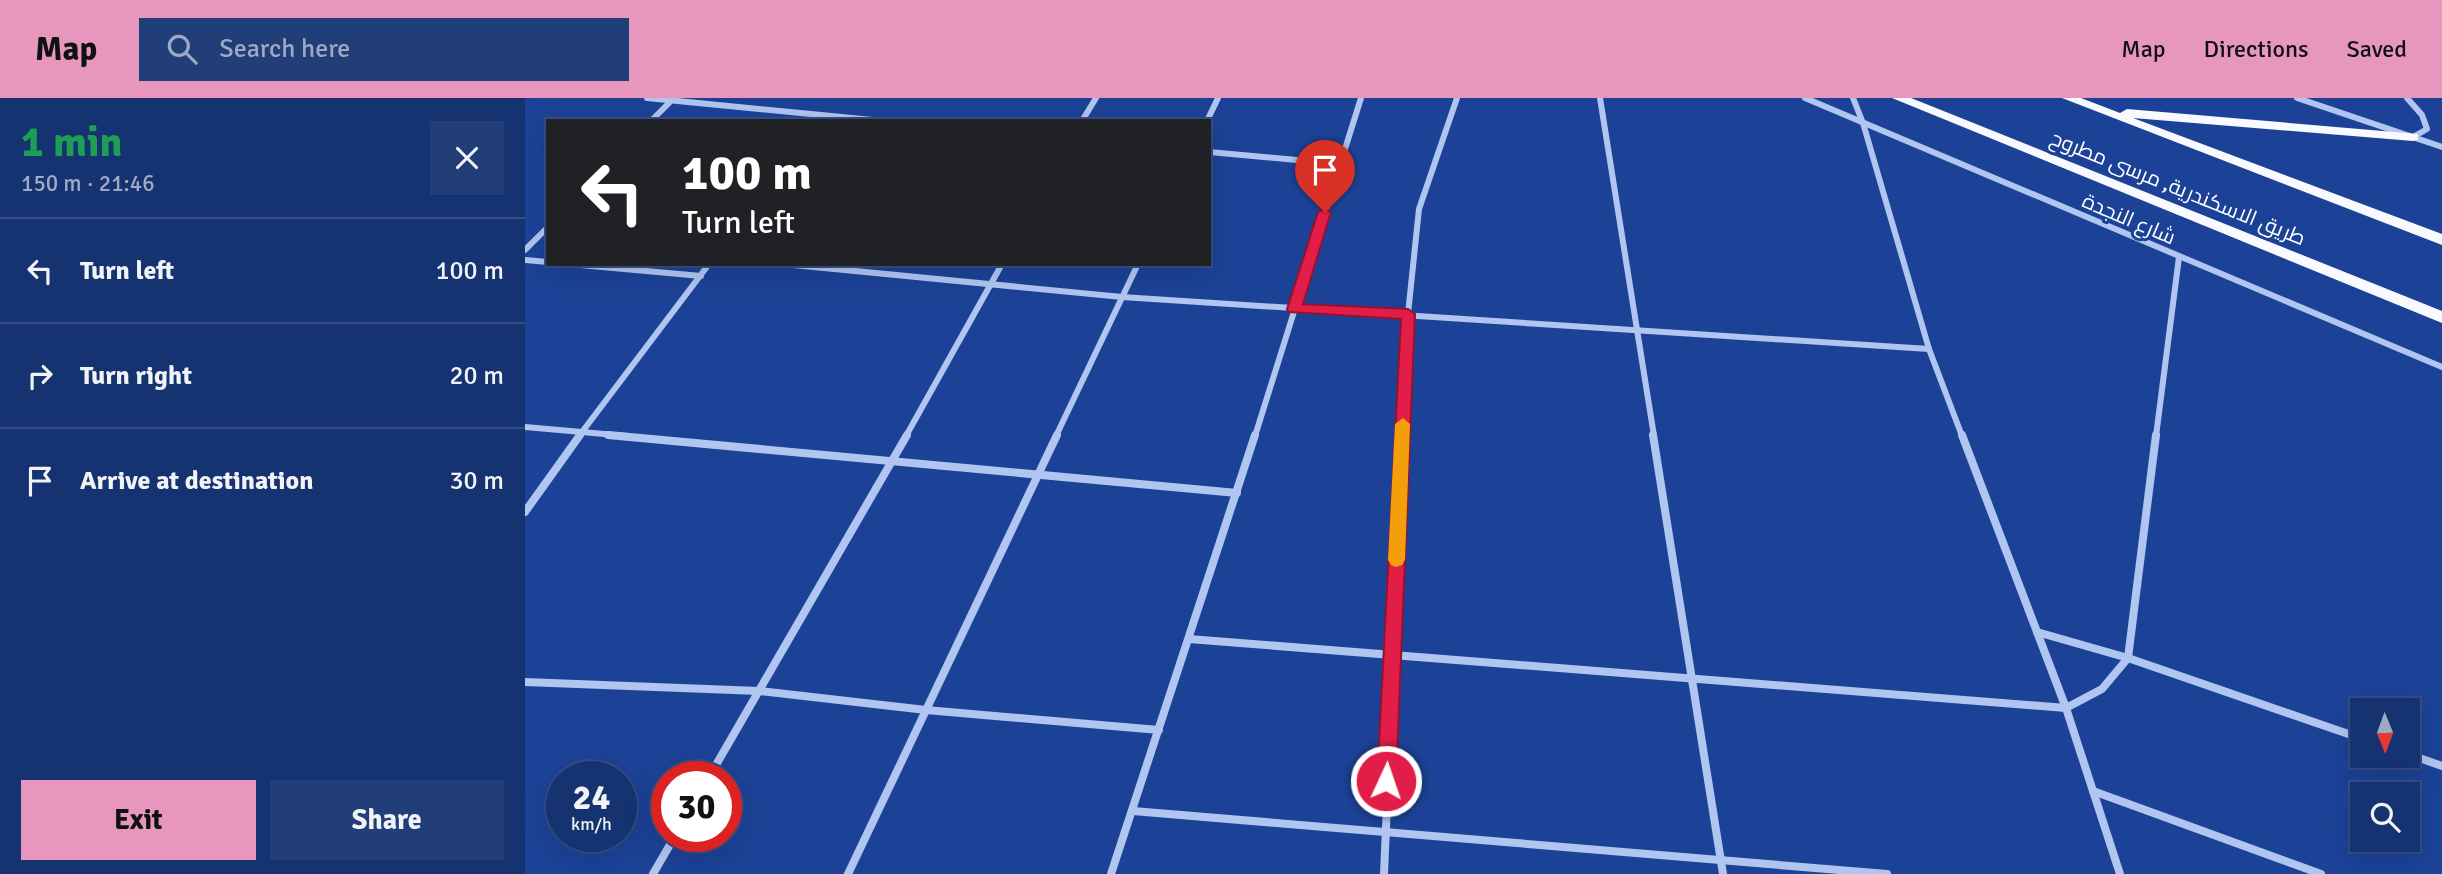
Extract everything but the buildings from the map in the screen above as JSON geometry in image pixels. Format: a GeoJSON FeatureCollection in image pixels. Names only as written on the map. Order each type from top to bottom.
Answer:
{"type":"FeatureCollection","features":[{"type":"Feature","properties":{"kind":"main road","name":"طريق الاسكندرية, مرسى مطروح"},"geometry":{"type":"LineString","coordinates":[[1899,98],[2442,317]]}},
{"type":"Feature","properties":{"kind":"main road","name":"طريق الاسكندرية, مرسى مطروح"},"geometry":{"type":"LineString","coordinates":[[2069,98],[2442,240]]}},
{"type":"Feature","properties":{"kind":"main road"},"geometry":{"type":"LineString","coordinates":[[2104,111],[2413,137]]}},
{"type":"Feature","properties":{"kind":"street"},"geometry":{"type":"LineString","coordinates":[[647,98],[842,119]]}},
{"type":"Feature","properties":{"kind":"street"},"geometry":{"type":"LineString","coordinates":[[1083,119],[1096,98]]}},
{"type":"Feature","properties":{"kind":"street"},"geometry":{"type":"LineString","coordinates":[[1208,119],[1218,98]]}},
{"type":"Feature","properties":{"kind":"street"},"geometry":{"type":"LineString","coordinates":[[1111,874],[1237,493],[1361,98]]}},
{"type":"Feature","properties":{"kind":"street"},"geometry":{"type":"LineString","coordinates":[[1384,874],[1408,314],[1419,209],[1457,98]]}},
{"type":"Feature","properties":{"kind":"street"},"geometry":{"type":"LineString","coordinates":[[1600,98],[1723,874]]}},
{"type":"Feature","properties":{"kind":"street","name":"شارع النجدة"},"geometry":{"type":"LineString","coordinates":[[1805,98],[2442,366]]}},
{"type":"Feature","properties":{"kind":"street"},"geometry":{"type":"LineString","coordinates":[[1853,98],[1863,123],[1929,349],[2066,708],[2120,874]]}},
{"type":"Feature","properties":{"kind":"street"},"geometry":{"type":"LineString","coordinates":[[2297,98],[2442,147]]}},
{"type":"Feature","properties":{"kind":"street"},"geometry":{"type":"LineString","coordinates":[[2407,98],[2422,115],[2427,129],[2413,137]]}},
{"type":"Feature","properties":{"kind":"street"},"geometry":{"type":"LineString","coordinates":[[653,119],[671,101]]}},
{"type":"Feature","properties":{"kind":"street"},"geometry":{"type":"LineString","coordinates":[[1211,152],[1340,164]]}},
{"type":"Feature","properties":{"kind":"street"},"geometry":{"type":"LineString","coordinates":[[525,250],[546,229]]}},
{"type":"Feature","properties":{"kind":"street"},"geometry":{"type":"LineString","coordinates":[[1189,639],[2066,708],[2094,696],[2116,678],[2128,658],[2179,257]]}},
{"type":"Feature","properties":{"kind":"street"},"geometry":{"type":"LineString","coordinates":[[525,260],[546,262]]}},
{"type":"Feature","properties":{"kind":"street"},"geometry":{"type":"LineString","coordinates":[[591,266],[701,276]]}},
{"type":"Feature","properties":{"kind":"street"},"geometry":{"type":"LineString","coordinates":[[525,512],[708,266]]}},
{"type":"Feature","properties":{"kind":"street"},"geometry":{"type":"LineString","coordinates":[[804,266],[1122,297],[1929,349]]}},
{"type":"Feature","properties":{"kind":"street"},"geometry":{"type":"LineString","coordinates":[[718,761],[1001,266]]}},
{"type":"Feature","properties":{"kind":"street"},"geometry":{"type":"LineString","coordinates":[[848,874],[1137,266]]}},
{"type":"Feature","properties":{"kind":"street"},"geometry":{"type":"LineString","coordinates":[[525,427],[1237,493]]}},
{"type":"Feature","properties":{"kind":"street"},"geometry":{"type":"LineString","coordinates":[[2037,632],[2128,658],[2350,734]]}},
{"type":"Feature","properties":{"kind":"street"},"geometry":{"type":"LineString","coordinates":[[525,682],[759,691],[926,710],[1159,730]]}},
{"type":"Feature","properties":{"kind":"street"},"geometry":{"type":"LineString","coordinates":[[2420,758],[2442,766]]}},
{"type":"Feature","properties":{"kind":"street"},"geometry":{"type":"LineString","coordinates":[[2093,791],[2321,874]]}},
{"type":"Feature","properties":{"kind":"street"},"geometry":{"type":"LineString","coordinates":[[1133,811],[1887,874]]}},
{"type":"Feature","properties":{"kind":"street"},"geometry":{"type":"LineString","coordinates":[[653,874],[666,852]]}},
{"type":"Feature","properties":{"kind":"slow traffic"},"geometry":{"type":"LineString","coordinates":[[1396,560],[1403,424]]}},
{"type":"Feature","properties":{"kind":"route"},"geometry":{"type":"LineString","coordinates":[[1325,212],[1294,309],[1408,314],[1386,781]]}}]}
